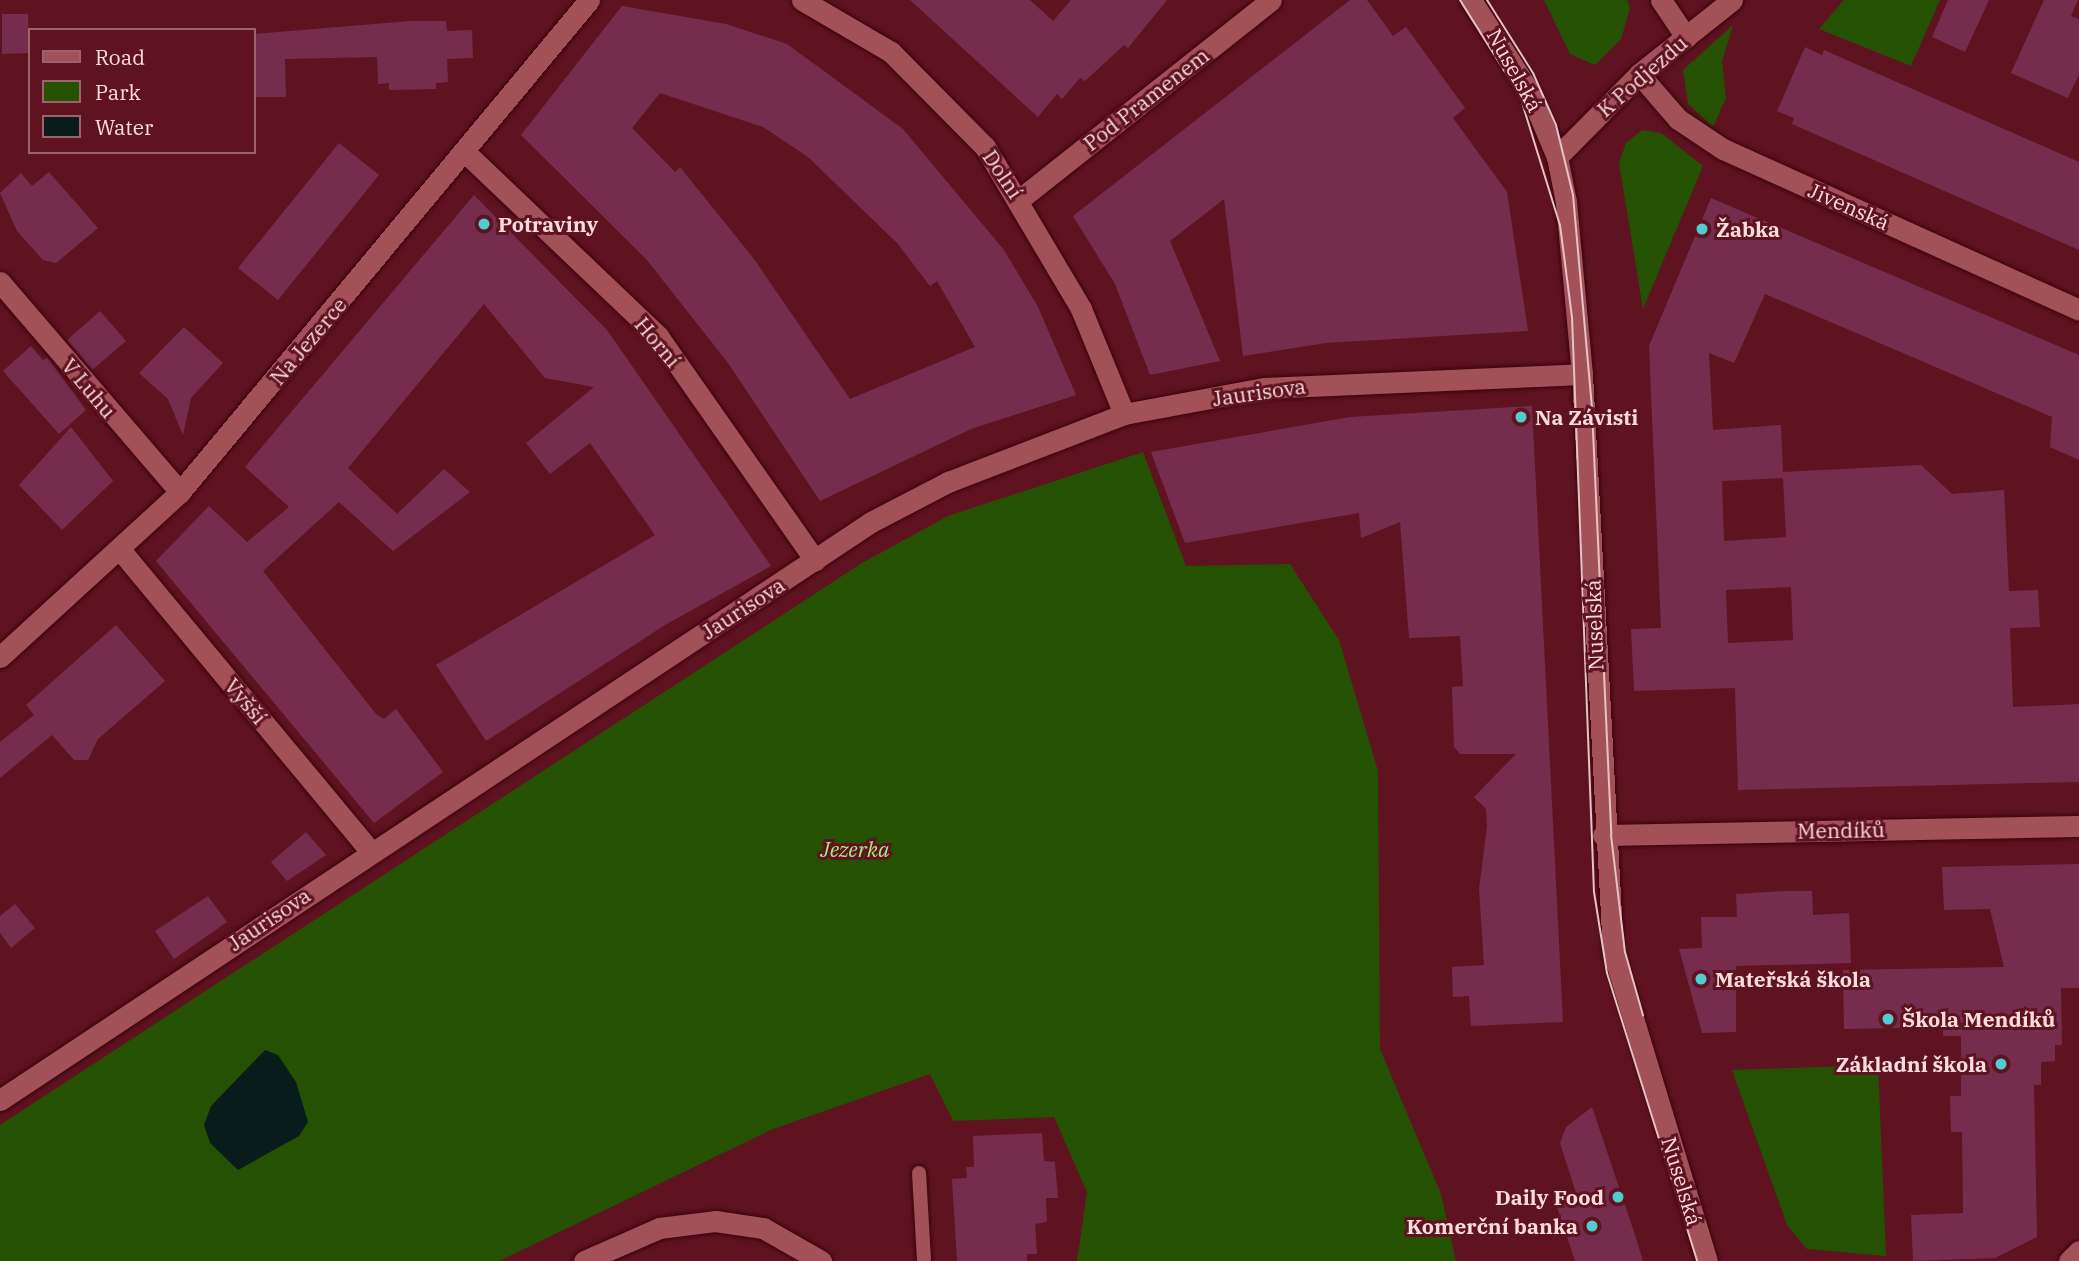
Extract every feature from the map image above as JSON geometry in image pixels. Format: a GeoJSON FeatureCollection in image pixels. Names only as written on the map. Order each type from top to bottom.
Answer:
{"type":"FeatureCollection","features":[{"type":"Feature","properties":{"kind":"street","name":"Na Jezerce"},"geometry":{"type":"LineString","coordinates":[[0,657],[122,552],[180,492],[467,154],[589,0]]}},
{"type":"Feature","properties":{"kind":"street","name":"Dolní"},"geometry":{"type":"LineString","coordinates":[[802,0],[891,52],[943,98],[1020,199],[1081,309],[1124,414]]}},
{"type":"Feature","properties":{"kind":"street","name":"Pod Pramenem"},"geometry":{"type":"LineString","coordinates":[[1020,199],[1271,0]]}},
{"type":"Feature","properties":{"kind":"street","name":"Nuselská"},"geometry":{"type":"LineString","coordinates":[[1471,0],[1519,70],[1557,157],[1573,247],[1582,374],[1603,835],[1613,952],[1707,1261]]}},
{"type":"Feature","properties":{"kind":"street"},"geometry":{"type":"LineString","coordinates":[[1661,0],[1686,37]]}},
{"type":"Feature","properties":{"kind":"street","name":"K Podjezdu"},"geometry":{"type":"LineString","coordinates":[[1557,157],[1639,74],[1732,0]]}},
{"type":"Feature","properties":{"kind":"street","name":"Jivenská"},"geometry":{"type":"LineString","coordinates":[[1639,74],[1678,119],[1723,149],[2079,310]]}},
{"type":"Feature","properties":{"kind":"street","name":"Horní"},"geometry":{"type":"LineString","coordinates":[[467,154],[657,336],[815,560]]}},
{"type":"Feature","properties":{"kind":"street","name":"V Luhu"},"geometry":{"type":"LineString","coordinates":[[0,282],[180,492]]}},
{"type":"Feature","properties":{"kind":"street","name":"Jaurisova"},"geometry":{"type":"LineString","coordinates":[[0,1100],[370,851],[908,501],[1124,414],[1264,388],[1582,374]]}},
{"type":"Feature","properties":{"kind":"street","name":"Vyšší"},"geometry":{"type":"LineString","coordinates":[[122,552],[370,851]]}},
{"type":"Feature","properties":{"kind":"street","name":"Mendíků"},"geometry":{"type":"LineString","coordinates":[[1603,835],[2079,825]]}},
{"type":"Feature","properties":{"kind":"street"},"geometry":{"type":"LineString","coordinates":[[584,1261],[659,1228],[715,1221],[763,1228],[821,1261]]}},
{"type":"Feature","properties":{"kind":"street"},"geometry":{"type":"LineString","coordinates":[[2069,1261],[2079,1251]]}},
{"type":"Feature","properties":{"kind":"lane"},"geometry":{"type":"LineString","coordinates":[[1613,952],[1643,1015],[1717,1261]]}},
{"type":"Feature","properties":{"kind":"lane"},"geometry":{"type":"LineString","coordinates":[[919,1173],[924,1261]]}},
{"type":"Feature","properties":{"kind":"green space"},"geometry":{"type":"Polygon","coordinates":[[[1544,0],[1627,0],[1630,8],[1621,39],[1595,65],[1570,54],[1544,0]]]}},
{"type":"Feature","properties":{"kind":"green space"},"geometry":{"type":"Polygon","coordinates":[[[1844,0],[1940,0],[1911,66],[1819,29],[1844,0]]]}},
{"type":"Feature","properties":{"kind":"green space"},"geometry":{"type":"Polygon","coordinates":[[[1733,25],[1722,61],[1726,98],[1713,127],[1688,104],[1683,70],[1733,25]]]}},
{"type":"Feature","properties":{"kind":"green space"},"geometry":{"type":"Polygon","coordinates":[[[1642,130],[1661,133],[1703,166],[1643,309],[1619,163],[1626,143],[1642,130]]]}},
{"type":"Feature","properties":{"kind":"green space","name":"Jezerka"},"geometry":{"type":"Polygon","coordinates":[[[1143,452],[1186,566],[1290,564],[1339,640],[1378,771],[1380,1049],[1441,1194],[1456,1261],[1077,1261],[1087,1192],[1054,1117],[953,1121],[930,1074],[773,1129],[499,1261],[0,1261],[0,1125],[862,563],[948,516],[1143,452]]]}},
{"type":"Feature","properties":{"kind":"green space"},"geometry":{"type":"Polygon","coordinates":[[[1878,1065],[1886,1256],[1807,1249],[1787,1225],[1732,1070],[1878,1065]]]}},
{"type":"Feature","properties":{"kind":"water"},"geometry":{"type":"Polygon","coordinates":[[[265,1050],[278,1055],[296,1082],[308,1122],[299,1136],[238,1170],[210,1143],[204,1125],[211,1106],[265,1050]]]}},
{"type":"Feature","properties":{"kind":"building"},"geometry":{"type":"Polygon","coordinates":[[[910,0],[1030,0],[1053,21],[1071,0],[1167,0],[1128,48],[1124,45],[1085,81],[1080,78],[1062,99],[1057,94],[1038,117],[910,0]]]}},
{"type":"Feature","properties":{"kind":"building"},"geometry":{"type":"Polygon","coordinates":[[[1350,0],[1367,0],[1393,36],[1406,27],[1465,108],[1453,118],[1507,192],[1528,331],[1326,343],[1243,356],[1224,199],[1170,241],[1220,361],[1150,375],[1115,284],[1073,216],[1350,0]]]}},
{"type":"Feature","properties":{"kind":"building"},"geometry":{"type":"Polygon","coordinates":[[[1948,0],[1989,0],[1965,52],[1932,37],[1948,0]]]}},
{"type":"Feature","properties":{"kind":"building"},"geometry":{"type":"Polygon","coordinates":[[[2044,0],[2078,0],[2071,16],[2079,19],[2079,74],[2068,98],[2011,73],[2044,0]]]}},
{"type":"Feature","properties":{"kind":"building"},"geometry":{"type":"Polygon","coordinates":[[[622,6],[726,24],[787,44],[903,129],[1004,250],[1038,307],[1076,395],[971,429],[820,501],[728,363],[647,260],[521,135],[622,6]],[[660,93],[632,128],[675,172],[680,167],[754,259],[850,399],[975,347],[937,281],[930,286],[897,243],[808,157],[763,127],[660,93]]]}},
{"type":"Feature","properties":{"kind":"building"},"geometry":{"type":"Polygon","coordinates":[[[2,14],[28,14],[28,53],[2,54],[2,14]]]}},
{"type":"Feature","properties":{"kind":"building"},"geometry":{"type":"Polygon","coordinates":[[[410,21],[446,21],[447,31],[472,30],[473,58],[447,59],[448,82],[436,83],[436,89],[389,90],[389,83],[378,84],[377,57],[285,59],[286,97],[256,97],[256,34],[410,21]]]}},
{"type":"Feature","properties":{"kind":"building"},"geometry":{"type":"Polygon","coordinates":[[[1805,47],[1822,55],[1824,50],[2079,162],[2079,250],[1792,124],[1794,118],[1777,111],[1805,47]]]}},
{"type":"Feature","properties":{"kind":"building"},"geometry":{"type":"Polygon","coordinates":[[[339,143],[379,175],[278,300],[238,268],[339,143]]]}},
{"type":"Feature","properties":{"kind":"building"},"geometry":{"type":"Polygon","coordinates":[[[49,172],[98,228],[56,263],[43,260],[17,231],[0,193],[21,173],[32,186],[49,172]]]}},
{"type":"Feature","properties":{"kind":"building"},"geometry":{"type":"Polygon","coordinates":[[[474,195],[607,330],[771,566],[665,625],[486,741],[436,665],[655,535],[590,443],[550,474],[526,443],[594,387],[545,378],[484,304],[348,468],[397,514],[444,469],[470,492],[393,551],[339,502],[263,571],[376,714],[384,719],[396,709],[443,772],[374,823],[156,561],[209,506],[247,542],[289,507],[245,467],[474,195]]]}},
{"type":"Feature","properties":{"kind":"building"},"geometry":{"type":"Polygon","coordinates":[[[1711,198],[2079,355],[2079,460],[2050,447],[2052,417],[1765,294],[1734,363],[1709,353],[1713,430],[1781,425],[1783,472],[1921,465],[1952,494],[2004,490],[2009,591],[2038,590],[2040,627],[2010,628],[2013,707],[2079,704],[2079,782],[1738,790],[1735,688],[1634,691],[1631,629],[1661,628],[1649,346],[1711,198]],[[1783,478],[1722,481],[1724,541],[1786,537],[1783,478]],[[1791,587],[1726,590],[1728,643],[1793,640],[1791,587]]]}},
{"type":"Feature","properties":{"kind":"building"},"geometry":{"type":"Polygon","coordinates":[[[100,311],[126,341],[92,370],[67,340],[100,311]]]}},
{"type":"Feature","properties":{"kind":"building"},"geometry":{"type":"Polygon","coordinates":[[[184,327],[223,363],[191,398],[183,435],[168,399],[139,373],[184,327]]]}},
{"type":"Feature","properties":{"kind":"building"},"geometry":{"type":"Polygon","coordinates":[[[31,346],[43,360],[47,357],[86,410],[59,434],[3,371],[31,346]]]}},
{"type":"Feature","properties":{"kind":"building"},"geometry":{"type":"Polygon","coordinates":[[[1532,406],[1563,1022],[1471,1026],[1469,996],[1453,997],[1452,967],[1484,965],[1479,889],[1487,827],[1486,809],[1474,797],[1516,754],[1460,754],[1454,747],[1452,687],[1463,686],[1460,636],[1409,638],[1400,522],[1361,538],[1359,513],[1185,543],[1151,452],[1350,417],[1532,406]]]}},
{"type":"Feature","properties":{"kind":"building"},"geometry":{"type":"Polygon","coordinates":[[[71,427],[113,481],[62,530],[19,485],[71,427]]]}},
{"type":"Feature","properties":{"kind":"building"},"geometry":{"type":"Polygon","coordinates":[[[116,625],[165,681],[98,739],[88,760],[74,760],[52,735],[0,778],[0,742],[34,715],[26,705],[116,625]]]}},
{"type":"Feature","properties":{"kind":"building"},"geometry":{"type":"Polygon","coordinates":[[[306,832],[326,855],[287,881],[271,862],[306,832]]]}},
{"type":"Feature","properties":{"kind":"building","name":"Základní škola"},"geometry":{"type":"Polygon","coordinates":[[[2079,864],[2079,988],[2061,988],[2062,1045],[2055,1045],[2055,1061],[2041,1062],[2041,1085],[2034,1085],[2037,1237],[1995,1258],[1913,1261],[1911,1215],[1963,1213],[1962,1132],[1951,1132],[1950,1096],[1961,1096],[1961,1036],[1943,1036],[1943,1027],[1844,1029],[1843,970],[2004,967],[1990,909],[1944,910],[1942,867],[2079,864]]]}},
{"type":"Feature","properties":{"kind":"building","name":"Mateřská škola"},"geometry":{"type":"Polygon","coordinates":[[[1812,891],[1813,915],[1849,913],[1851,963],[1736,966],[1736,1032],[1702,1033],[1679,949],[1702,948],[1701,917],[1737,917],[1736,894],[1812,891]]]}},
{"type":"Feature","properties":{"kind":"building"},"geometry":{"type":"Polygon","coordinates":[[[208,896],[227,922],[174,959],[155,931],[208,896]]]}},
{"type":"Feature","properties":{"kind":"building"},"geometry":{"type":"Polygon","coordinates":[[[15,904],[35,928],[11,948],[0,933],[0,916],[15,904]]]}},
{"type":"Feature","properties":{"kind":"building"},"geometry":{"type":"Polygon","coordinates":[[[1592,1107],[1643,1261],[1575,1261],[1556,1204],[1577,1196],[1560,1143],[1566,1127],[1592,1107]]]}},
{"type":"Feature","properties":{"kind":"building"},"geometry":{"type":"Polygon","coordinates":[[[1042,1133],[1044,1161],[1055,1162],[1058,1198],[1046,1198],[1047,1222],[1035,1224],[1037,1254],[1027,1254],[1027,1261],[957,1261],[952,1179],[967,1178],[966,1167],[974,1167],[973,1136],[1042,1133]]]}},
{"type":"Feature","properties":{"kind":"tram line"},"geometry":{"type":"LineString","coordinates":[[1460,0],[1520,96],[1560,225],[1572,317],[1594,892],[1607,973],[1697,1261]]}},
{"type":"Feature","properties":{"kind":"tram line"},"geometry":{"type":"LineString","coordinates":[[1487,0],[1533,73],[1556,125],[1573,195],[1592,409],[1611,835],[1625,952],[1643,1015]]}},
{"type":"Feature","properties":{"kind":"place","name":"Potraviny"},"geometry":{"type":"Point","coordinates":[484,224]}},
{"type":"Feature","properties":{"kind":"place","name":"Žabka"},"geometry":{"type":"Point","coordinates":[1702,229]}},
{"type":"Feature","properties":{"kind":"place","name":"Na Závisti"},"geometry":{"type":"Point","coordinates":[1521,417]}},
{"type":"Feature","properties":{"kind":"place","name":"Mateřská škola"},"geometry":{"type":"Point","coordinates":[1701,979]}},
{"type":"Feature","properties":{"kind":"place","name":"Škola Mendíků"},"geometry":{"type":"Point","coordinates":[1888,1019]}},
{"type":"Feature","properties":{"kind":"place","name":"Základní škola"},"geometry":{"type":"Point","coordinates":[2001,1064]}},
{"type":"Feature","properties":{"kind":"place","name":"Daily Food"},"geometry":{"type":"Point","coordinates":[1618,1197]}},
{"type":"Feature","properties":{"kind":"place","name":"Komerční banka"},"geometry":{"type":"Point","coordinates":[1592,1226]}}]}
